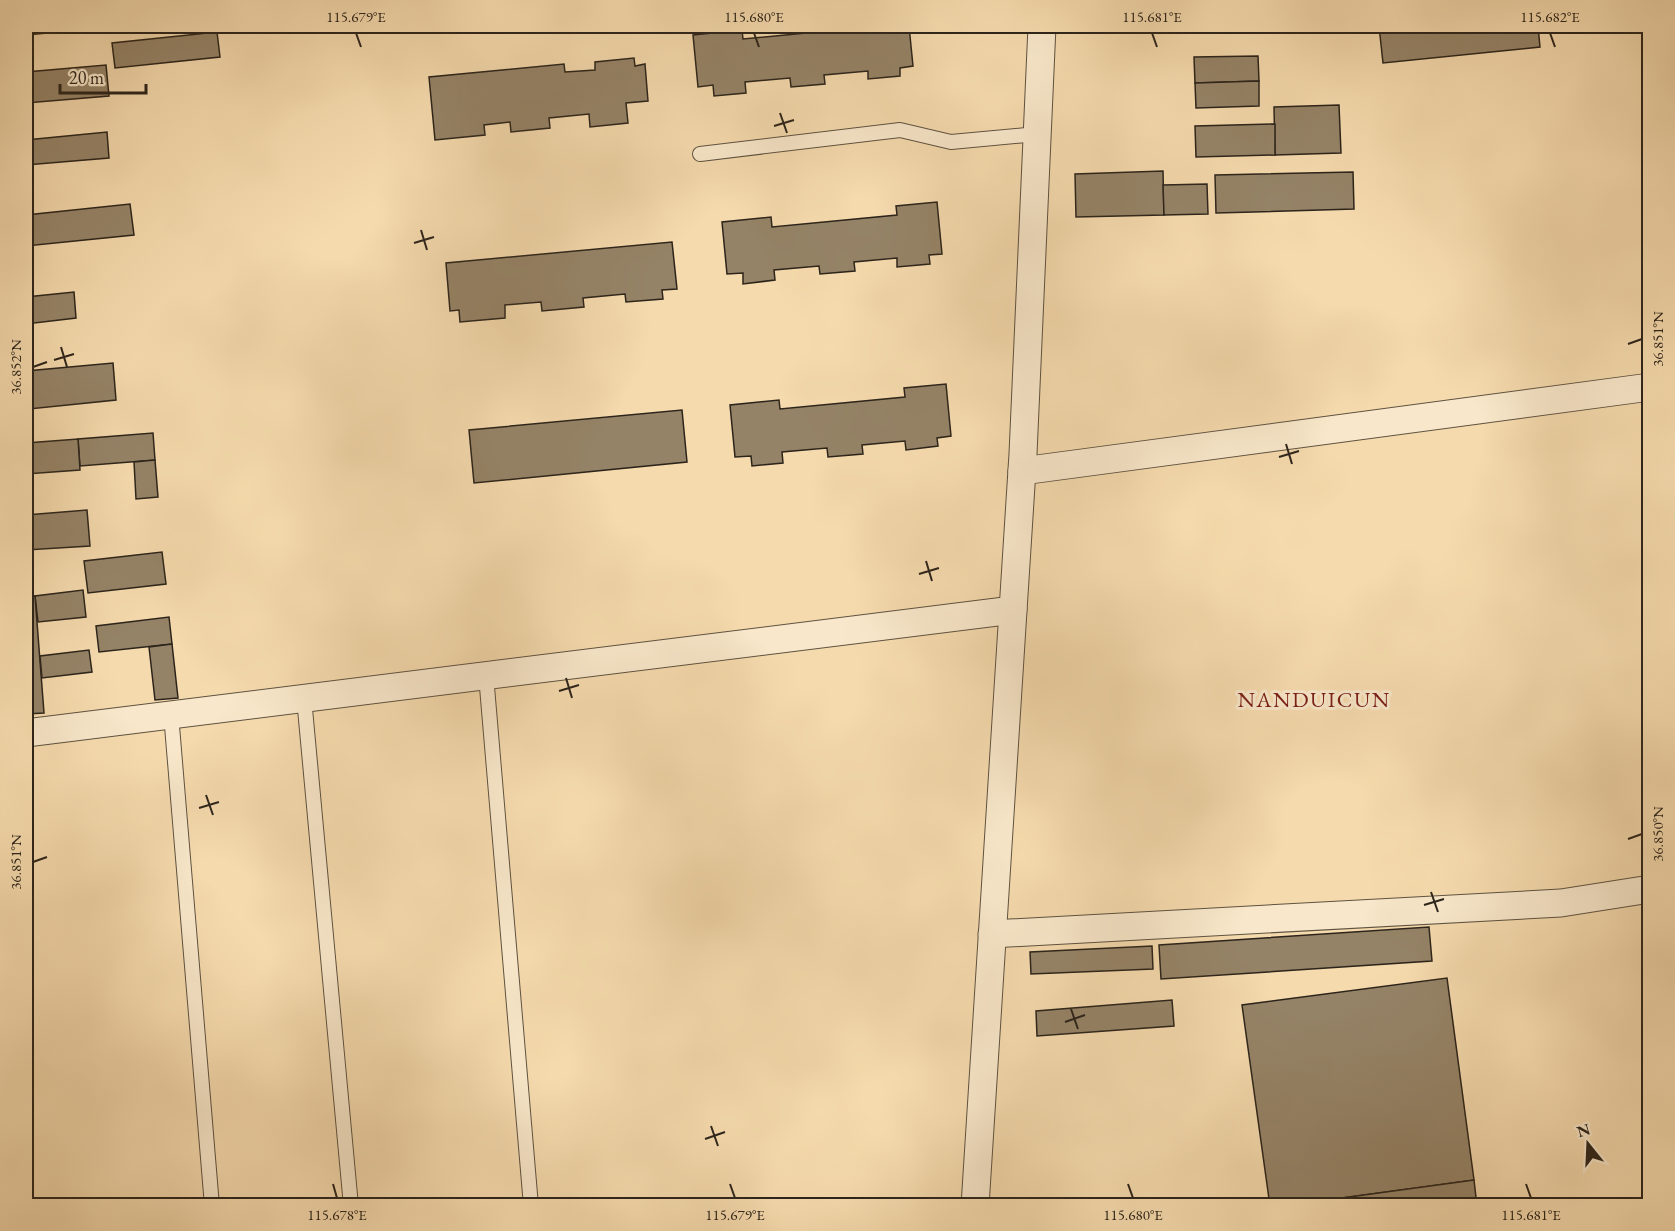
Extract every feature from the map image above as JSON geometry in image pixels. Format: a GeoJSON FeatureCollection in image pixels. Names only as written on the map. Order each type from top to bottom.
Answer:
{"type":"FeatureCollection","features":[{"type":"Feature","properties":{"kind":"street"},"geometry":{"type":"LineString","coordinates":[[975,1206],[1022,471],[1042,26]]}},
{"type":"Feature","properties":{"kind":"street"},"geometry":{"type":"LineString","coordinates":[[1022,471],[1650,387]]}},
{"type":"Feature","properties":{"kind":"street"},"geometry":{"type":"LineString","coordinates":[[26,733],[1013,610]]}},
{"type":"Feature","properties":{"kind":"street"},"geometry":{"type":"LineString","coordinates":[[992,934],[1561,903],[1650,889]]}},
{"type":"Feature","properties":{"kind":"lane"},"geometry":{"type":"LineString","coordinates":[[700,154],[900,130],[951,142],[1037,134]]}},
{"type":"Feature","properties":{"kind":"lane"},"geometry":{"type":"LineString","coordinates":[[486,675],[531,1206]]}},
{"type":"Feature","properties":{"kind":"lane"},"geometry":{"type":"LineString","coordinates":[[304,698],[351,1206]]}},
{"type":"Feature","properties":{"kind":"lane"},"geometry":{"type":"LineString","coordinates":[[171,714],[212,1206]]}},
{"type":"Feature","properties":{"kind":"building"},"geometry":{"type":"Polygon","coordinates":[[[26,26],[103,26],[103,28],[26,35],[26,26]]]}},
{"type":"Feature","properties":{"kind":"building"},"geometry":{"type":"Polygon","coordinates":[[[868,26],[909,26],[913,66],[900,68],[900,76],[868,79],[868,71],[824,75],[825,84],[791,87],[790,78],[745,82],[746,93],[714,96],[713,85],[698,87],[693,35],[742,30],[743,39],[868,26]]]}},
{"type":"Feature","properties":{"kind":"building"},"geometry":{"type":"Polygon","coordinates":[[[1097,26],[1203,26],[1097,32],[1097,26]]]}},
{"type":"Feature","properties":{"kind":"building"},"geometry":{"type":"Polygon","coordinates":[[[1379,26],[1538,26],[1540,47],[1383,63],[1379,26]]]}},
{"type":"Feature","properties":{"kind":"building"},"geometry":{"type":"Polygon","coordinates":[[[217,32],[220,57],[115,68],[112,43],[217,32]]]}},
{"type":"Feature","properties":{"kind":"building"},"geometry":{"type":"Polygon","coordinates":[[[1258,56],[1259,81],[1195,83],[1194,57],[1258,56]]]}},
{"type":"Feature","properties":{"kind":"building"},"geometry":{"type":"Polygon","coordinates":[[[634,58],[635,66],[645,64],[648,101],[626,103],[628,123],[590,127],[589,114],[549,118],[550,128],[511,132],[510,122],[484,125],[485,135],[435,140],[429,77],[564,64],[565,72],[595,70],[595,62],[634,58]]]}},
{"type":"Feature","properties":{"kind":"building"},"geometry":{"type":"Polygon","coordinates":[[[106,65],[109,96],[26,103],[26,72],[106,65]]]}},
{"type":"Feature","properties":{"kind":"building"},"geometry":{"type":"Polygon","coordinates":[[[1259,81],[1259,106],[1196,108],[1195,83],[1259,81]]]}},
{"type":"Feature","properties":{"kind":"building"},"geometry":{"type":"Polygon","coordinates":[[[1339,105],[1341,153],[1275,155],[1274,107],[1339,105]]]}},
{"type":"Feature","properties":{"kind":"building"},"geometry":{"type":"Polygon","coordinates":[[[1275,124],[1275,155],[1196,157],[1195,126],[1275,124]]]}},
{"type":"Feature","properties":{"kind":"building"},"geometry":{"type":"Polygon","coordinates":[[[107,132],[109,158],[26,165],[26,140],[107,132]]]}},
{"type":"Feature","properties":{"kind":"building"},"geometry":{"type":"Polygon","coordinates":[[[1163,171],[1164,215],[1076,217],[1075,174],[1163,171]]]}},
{"type":"Feature","properties":{"kind":"building"},"geometry":{"type":"Polygon","coordinates":[[[1353,172],[1354,209],[1216,213],[1215,175],[1353,172]]]}},
{"type":"Feature","properties":{"kind":"building"},"geometry":{"type":"Polygon","coordinates":[[[1207,184],[1208,214],[1164,215],[1163,185],[1207,184]]]}},
{"type":"Feature","properties":{"kind":"building"},"geometry":{"type":"Polygon","coordinates":[[[937,202],[942,254],[929,255],[930,264],[897,267],[897,258],[854,262],[855,271],[820,274],[819,266],[774,270],[775,280],[743,284],[743,273],[727,274],[722,222],[771,217],[772,227],[897,215],[896,206],[937,202]]]}},
{"type":"Feature","properties":{"kind":"building"},"geometry":{"type":"Polygon","coordinates":[[[130,204],[134,235],[26,246],[26,215],[130,204]]]}},
{"type":"Feature","properties":{"kind":"building"},"geometry":{"type":"Polygon","coordinates":[[[672,242],[677,289],[662,290],[663,299],[626,302],[625,294],[583,298],[584,307],[542,311],[541,302],[505,305],[505,318],[460,322],[459,310],[450,311],[446,263],[672,242]]]}},
{"type":"Feature","properties":{"kind":"building"},"geometry":{"type":"Polygon","coordinates":[[[74,292],[76,318],[26,324],[26,297],[74,292]]]}},
{"type":"Feature","properties":{"kind":"building"},"geometry":{"type":"Polygon","coordinates":[[[113,363],[116,400],[29,409],[26,371],[113,363]]]}},
{"type":"Feature","properties":{"kind":"building"},"geometry":{"type":"Polygon","coordinates":[[[946,384],[951,436],[937,438],[938,446],[906,450],[905,441],[862,445],[863,454],[828,457],[827,448],[782,452],[783,463],[752,466],[751,456],[735,457],[730,405],[779,400],[780,409],[905,397],[904,388],[946,384]]]}},
{"type":"Feature","properties":{"kind":"building"},"geometry":{"type":"Polygon","coordinates":[[[682,410],[687,462],[474,483],[469,430],[682,410]]]}},
{"type":"Feature","properties":{"kind":"building"},"geometry":{"type":"Polygon","coordinates":[[[153,433],[155,460],[80,466],[78,439],[153,433]]]}},
{"type":"Feature","properties":{"kind":"building"},"geometry":{"type":"Polygon","coordinates":[[[78,439],[80,470],[26,474],[26,443],[78,439]]]}},
{"type":"Feature","properties":{"kind":"building"},"geometry":{"type":"Polygon","coordinates":[[[155,460],[158,497],[136,499],[134,462],[155,460]]]}},
{"type":"Feature","properties":{"kind":"building"},"geometry":{"type":"Polygon","coordinates":[[[87,510],[90,546],[26,550],[26,515],[87,510]]]}},
{"type":"Feature","properties":{"kind":"building"},"geometry":{"type":"Polygon","coordinates":[[[162,552],[166,584],[88,593],[84,561],[162,552]]]}},
{"type":"Feature","properties":{"kind":"building"},"geometry":{"type":"Polygon","coordinates":[[[83,590],[86,617],[38,622],[35,596],[83,590]]]}},
{"type":"Feature","properties":{"kind":"building"},"geometry":{"type":"Polygon","coordinates":[[[26,596],[35,596],[44,713],[26,714],[26,596]]]}},
{"type":"Feature","properties":{"kind":"building"},"geometry":{"type":"Polygon","coordinates":[[[169,617],[172,644],[99,652],[96,626],[169,617]]]}},
{"type":"Feature","properties":{"kind":"building"},"geometry":{"type":"Polygon","coordinates":[[[172,644],[178,698],[155,700],[149,647],[172,644]]]}},
{"type":"Feature","properties":{"kind":"building"},"geometry":{"type":"Polygon","coordinates":[[[89,650],[92,672],[42,678],[40,656],[89,650]]]}},
{"type":"Feature","properties":{"kind":"building"},"geometry":{"type":"Polygon","coordinates":[[[1429,927],[1432,961],[1161,979],[1159,945],[1429,927]]]}},
{"type":"Feature","properties":{"kind":"building"},"geometry":{"type":"Polygon","coordinates":[[[1152,946],[1153,969],[1031,974],[1030,952],[1152,946]]]}},
{"type":"Feature","properties":{"kind":"building"},"geometry":{"type":"Polygon","coordinates":[[[1447,978],[1474,1180],[1270,1206],[1242,1005],[1447,978]]]}},
{"type":"Feature","properties":{"kind":"building"},"geometry":{"type":"Polygon","coordinates":[[[1172,1000],[1174,1026],[1037,1036],[1036,1011],[1172,1000]]]}},
{"type":"Feature","properties":{"kind":"building"},"geometry":{"type":"Polygon","coordinates":[[[1474,1180],[1477,1206],[1283,1206],[1474,1180]]]}},
{"type":"Feature","properties":{"kind":"district","name":"NANDUICUN"},"geometry":{"type":"Point","coordinates":[1314,699]}}]}
